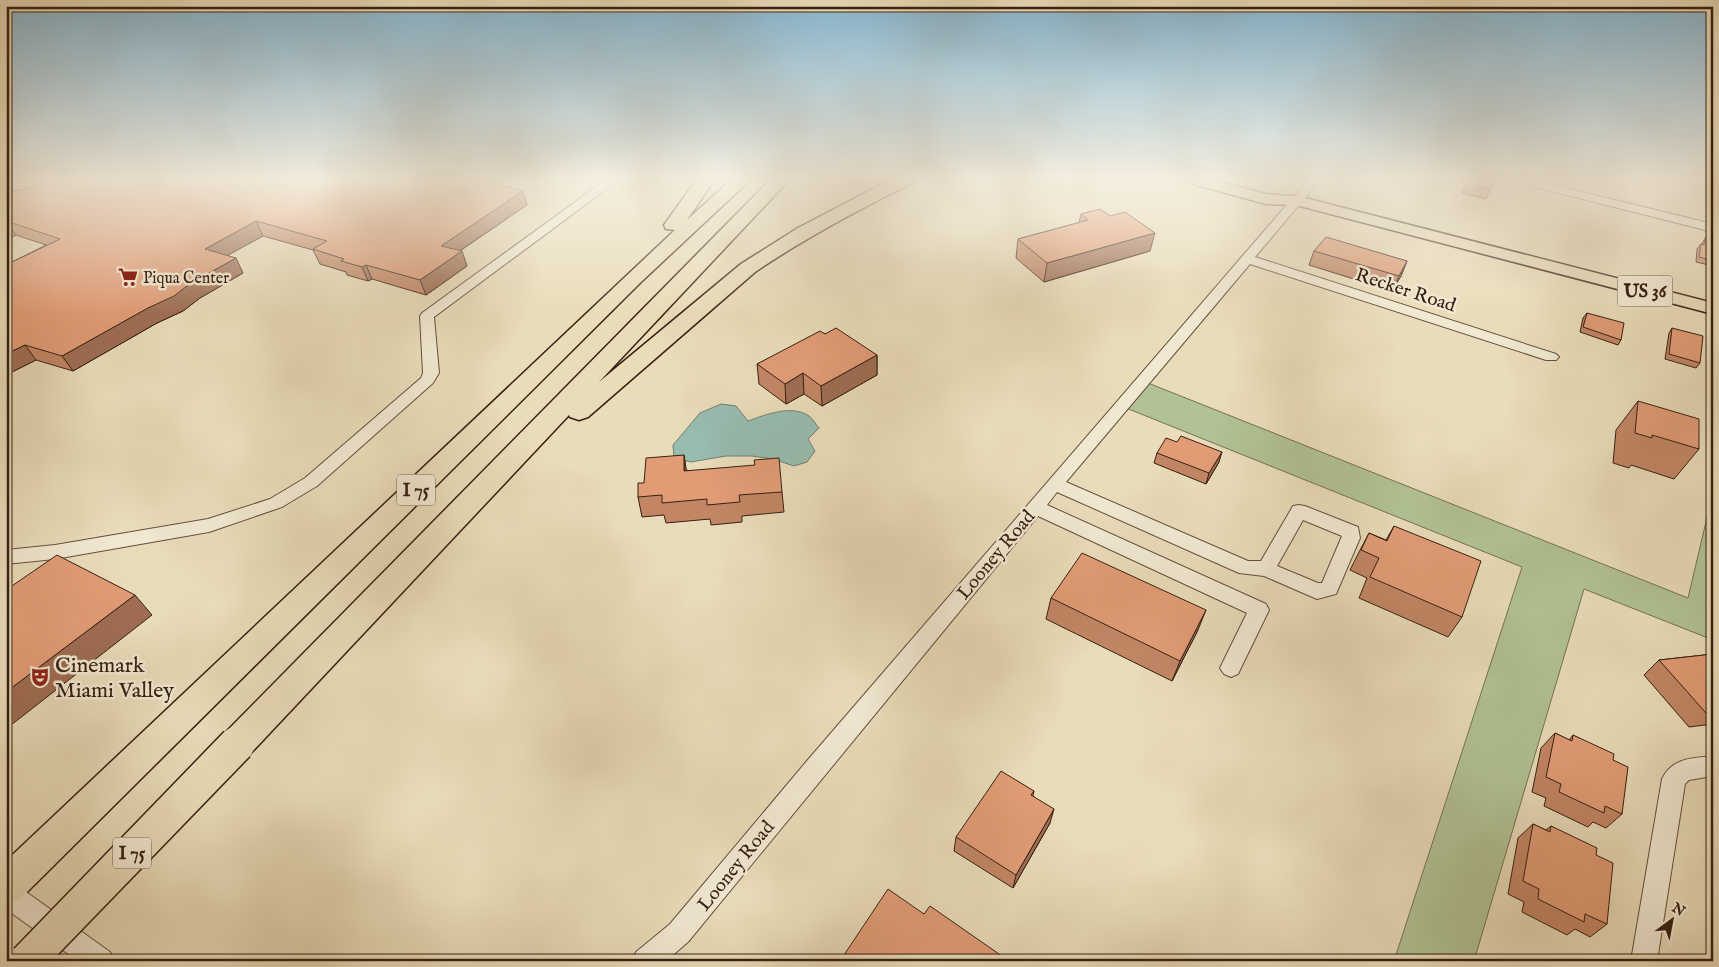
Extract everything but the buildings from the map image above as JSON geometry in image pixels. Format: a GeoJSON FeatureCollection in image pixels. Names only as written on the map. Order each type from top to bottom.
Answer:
{"type":"FeatureCollection","features":[{"type":"Feature","properties":{"kind":"highway"},"geometry":{"type":"LineString","coordinates":[[634,278],[674,224]]}},
{"type":"Feature","properties":{"kind":"highway","name":"I 75"},"geometry":{"type":"LineString","coordinates":[[6,887],[634,278],[693,224]]}},
{"type":"Feature","properties":{"kind":"highway","name":"I 75"},"geometry":{"type":"LineString","coordinates":[[27,961],[737,224]]}},
{"type":"Feature","properties":{"kind":"highway"},"geometry":{"type":"LineString","coordinates":[[460,512],[748,268],[778,247],[818,224]]}},
{"type":"Feature","properties":{"kind":"main road","name":"US 36"},"geometry":{"type":"LineString","coordinates":[[1388,224],[1713,309]]}},
{"type":"Feature","properties":{"kind":"street"},"geometry":{"type":"LineString","coordinates":[[6,557],[49,553],[209,525],[269,506],[299,490],[428,380],[431,373],[427,316],[552,224]]}},
{"type":"Feature","properties":{"kind":"street","name":"Looney Road"},"geometry":{"type":"LineString","coordinates":[[665,961],[680,933],[820,761],[1276,224]]}},
{"type":"Feature","properties":{"kind":"street"},"geometry":{"type":"LineString","coordinates":[[1697,224],[1713,228]]}},
{"type":"Feature","properties":{"kind":"street","name":"Recker Road"},"geometry":{"type":"LineString","coordinates":[[1248,259],[1551,357]]}},
{"type":"Feature","properties":{"kind":"street"},"geometry":{"type":"LineString","coordinates":[[1054,484],[1246,568],[1266,569],[1318,591],[1329,589],[1351,538],[1350,532],[1299,510],[1266,569]]}},
{"type":"Feature","properties":{"kind":"street"},"geometry":{"type":"LineString","coordinates":[[1035,507],[1259,610],[1231,668]]}},
{"type":"Feature","properties":{"kind":"street"},"geometry":{"type":"LineString","coordinates":[[1644,961],[1674,779],[1683,770],[1713,766]]}},
{"type":"Feature","properties":{"kind":"street"},"geometry":{"type":"LineString","coordinates":[[6,893],[101,961]]}},
{"type":"Feature","properties":{"kind":"street","name":"Looney Road"},"geometry":{"type":"LineString","coordinates":[[645,961],[680,933]]}},
{"type":"Feature","properties":{"kind":"green space"},"geometry":{"type":"Polygon","coordinates":[[[1143,381],[1688,598],[1709,509],[1713,511],[1713,640],[1584,589],[1474,961],[1394,961],[1522,567],[1121,406],[1143,381]]]}},
{"type":"Feature","properties":{"kind":"water"},"geometry":{"type":"Polygon","coordinates":[[[721,404],[736,406],[748,421],[787,411],[795,411],[810,417],[819,428],[808,439],[815,451],[807,462],[794,466],[773,459],[752,456],[726,456],[691,462],[674,458],[673,445],[700,413],[721,404]]]}},
{"type":"Feature","properties":{"kind":"place","name":"Piqua Center"},"geometry":{"type":"Point","coordinates":[128,277]}},
{"type":"Feature","properties":{"kind":"place","name":"Cinemark Miami Valley"},"geometry":{"type":"Point","coordinates":[40,677]}}]}
